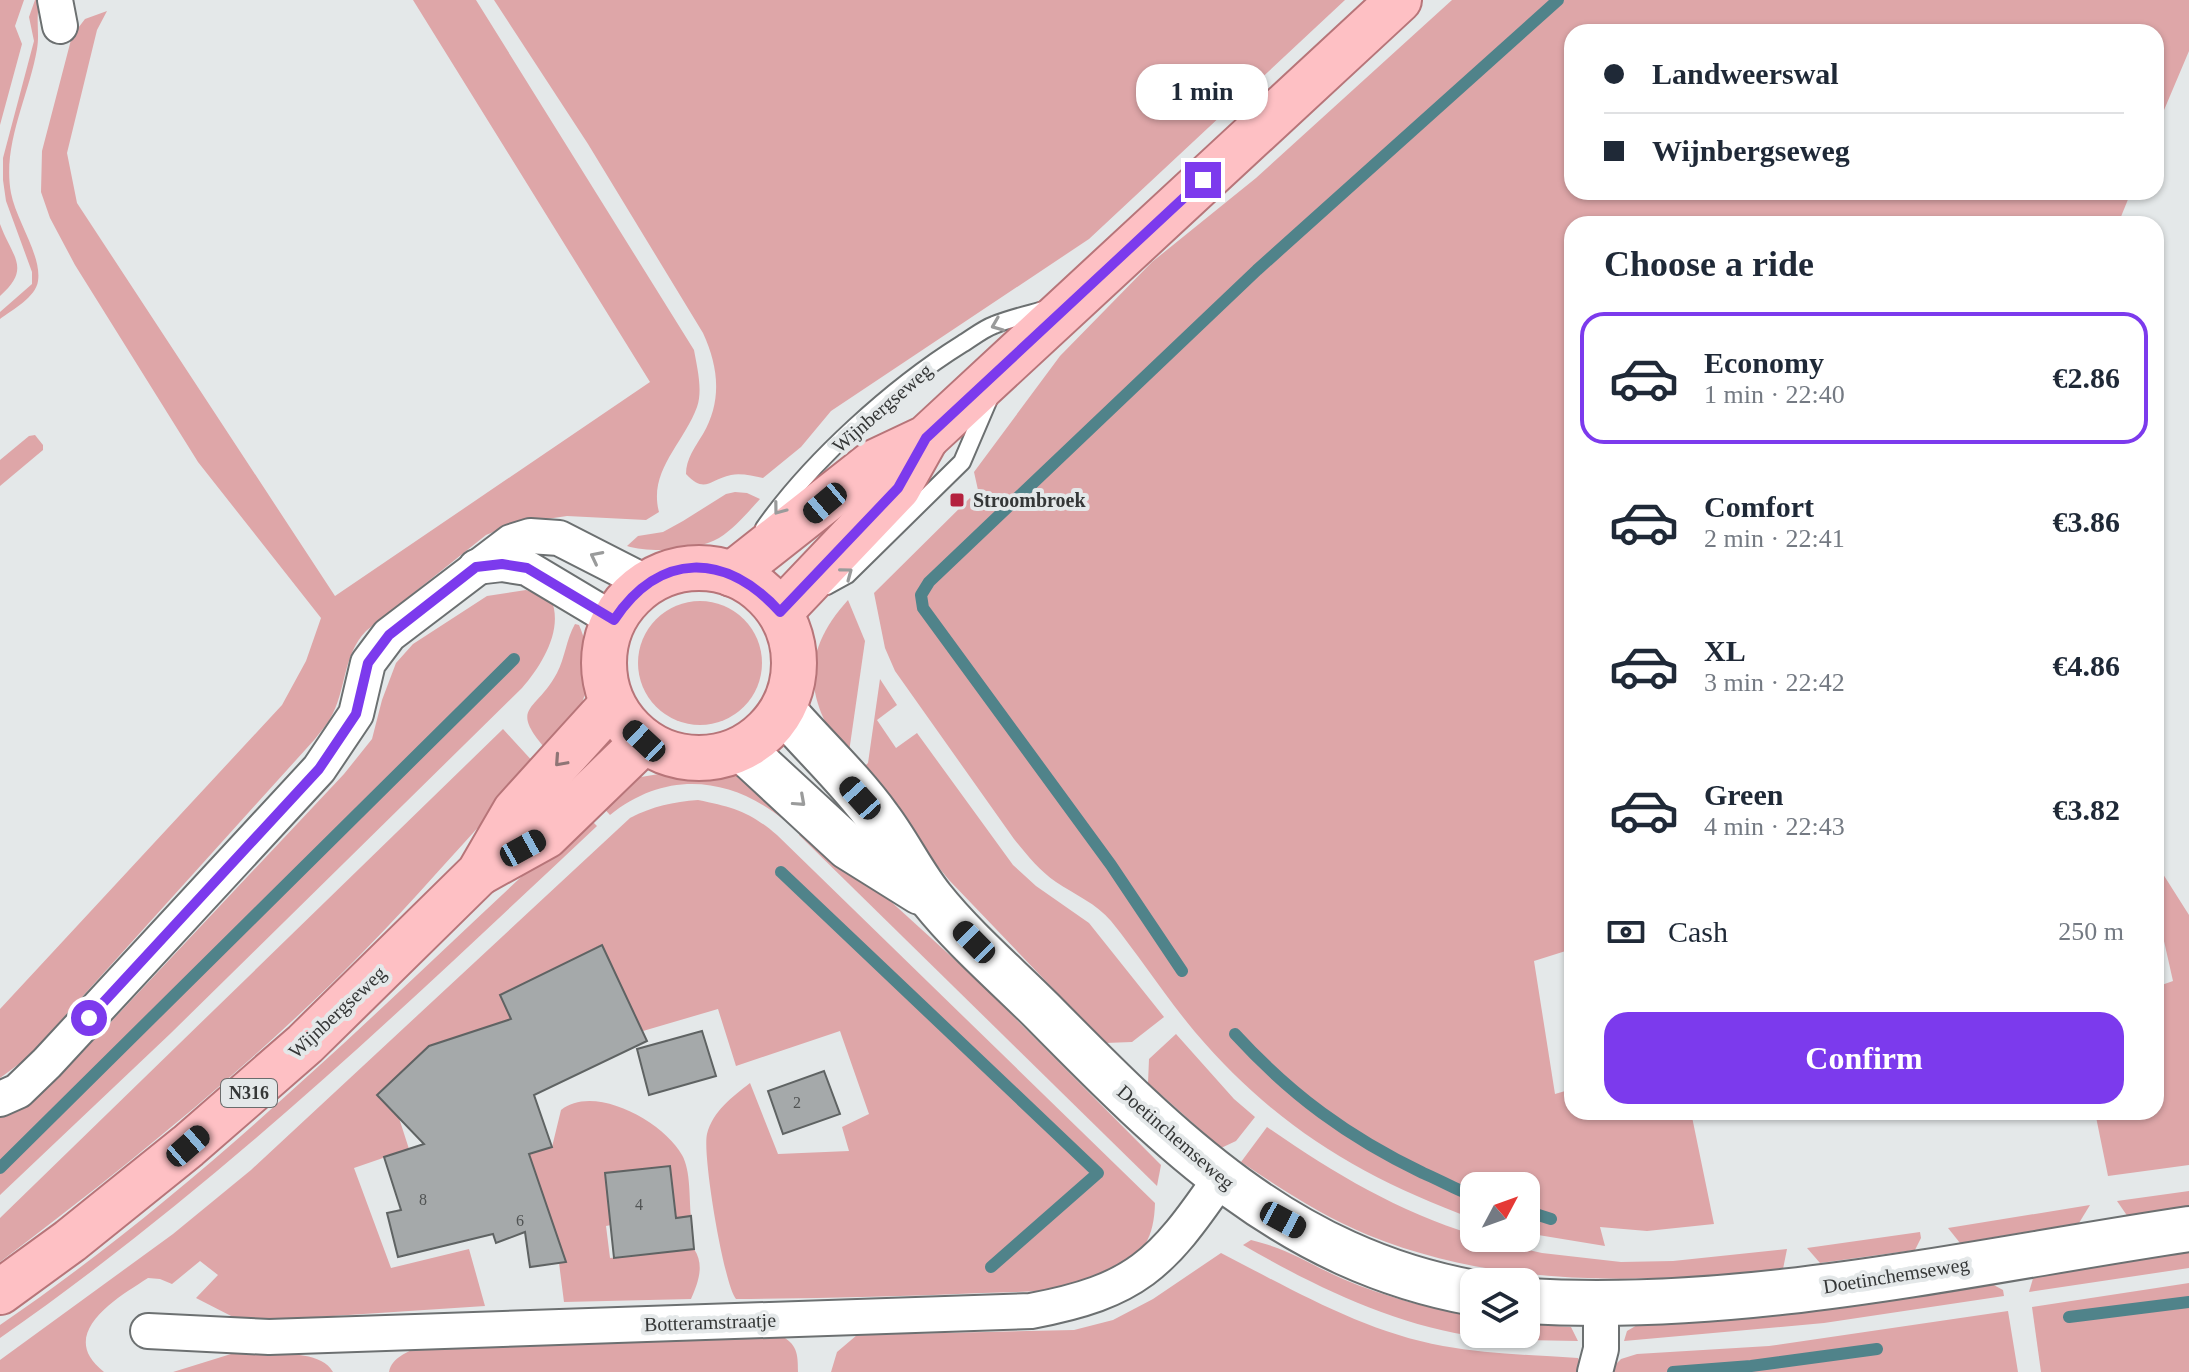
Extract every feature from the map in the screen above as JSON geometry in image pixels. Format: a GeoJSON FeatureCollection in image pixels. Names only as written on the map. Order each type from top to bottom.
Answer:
{"type":"FeatureCollection","features":[{"type":"Feature","properties":{"kind":"main road","name":"Wijnbergseweg"},"geometry":{"type":"LineString","coordinates":[[732,574],[873,463],[926,438],[1399,0]]}},
{"type":"Feature","properties":{"kind":"main road","name":"Wijnbergseweg"},"geometry":{"type":"LineString","coordinates":[[780,612],[898,488],[926,438]]}},
{"type":"Feature","properties":{"kind":"main road"},"geometry":{"type":"LineString","coordinates":[[703,568],[732,574],[759,589],[780,612],[790,635],[795,660],[792,686],[783,710],[766,732],[742,749],[717,757],[692,759],[667,753],[644,741],[626,725],[612,704],[604,676],[605,647],[614,620],[628,599],[647,583],[674,571],[703,568]]}},
{"type":"Feature","properties":{"kind":"main road","name":"Wijnbergseweg"},"geometry":{"type":"LineString","coordinates":[[0,1292],[70,1241],[188,1146],[282,1064],[408,945],[479,873],[515,811],[612,704]]}},
{"type":"Feature","properties":{"kind":"main road","name":"Wijnbergseweg"},"geometry":{"type":"LineString","coordinates":[[479,873],[546,836],[644,741]]}},
{"type":"Feature","properties":{"kind":"street"},"geometry":{"type":"LineString","coordinates":[[0,1099],[18,1091],[47,1063],[319,769],[356,714],[368,663],[389,635],[511,542],[544,535],[559,538],[647,583]]}},
{"type":"Feature","properties":{"kind":"street"},"geometry":{"type":"LineString","coordinates":[[476,567],[502,564],[527,568],[614,620]]}},
{"type":"Feature","properties":{"kind":"street","name":"Doetinchemseweg"},"geometry":{"type":"LineString","coordinates":[[783,710],[878,817],[932,899],[1108,1078],[1220,1179],[1283,1220],[1346,1253],[1401,1276],[1460,1290]]}},
{"type":"Feature","properties":{"kind":"street","name":"Doetinchemseweg"},"geometry":{"type":"LineString","coordinates":[[742,749],[848,847],[932,899]]}},
{"type":"Feature","properties":{"kind":"street","name":"Botteramstraatje"},"geometry":{"type":"LineString","coordinates":[[148,1331],[269,1337],[1031,1311],[1081,1301],[1120,1285],[1147,1268],[1183,1231],[1220,1179]]}},
{"type":"Feature","properties":{"kind":"street","name":"Doetinchemseweg"},"geometry":{"type":"LineString","coordinates":[[1540,1302],[1601,1306],[1661,1304],[1804,1289],[2189,1229]]}},
{"type":"Feature","properties":{"kind":"street"},"geometry":{"type":"LineString","coordinates":[[1595,1372],[1601,1349],[1601,1306]]}},
{"type":"Feature","properties":{"kind":"lane","name":"Wijnbergseweg"},"geometry":{"type":"LineString","coordinates":[[732,574],[792,492],[890,397],[932,363],[992,325],[1072,302]]}},
{"type":"Feature","properties":{"kind":"lane","name":"Wijnbergseweg"},"geometry":{"type":"LineString","coordinates":[[780,612],[847,575],[962,462],[1000,371]]}},
{"type":"Feature","properties":{"kind":"shaded area"},"geometry":{"type":"Polygon","coordinates":[[[0,0],[24,0],[15,26],[22,44],[0,125],[0,0]]]}},
{"type":"Feature","properties":{"kind":"shaded area"},"geometry":{"type":"Polygon","coordinates":[[[35,0],[40,0],[37,49],[13,138],[9,175],[14,204],[33,249],[38,281],[28,298],[0,319],[0,312],[32,284],[32,272],[6,201],[3,158],[34,41],[29,17],[35,0]]]}},
{"type":"Feature","properties":{"kind":"shaded area"},"geometry":{"type":"Polygon","coordinates":[[[413,0],[476,0],[694,350],[699,400],[658,483],[659,512],[646,520],[567,516],[513,524],[486,535],[366,631],[353,651],[335,708],[315,739],[27,1058],[0,1078],[0,1009],[282,705],[306,661],[321,618],[198,462],[75,265],[50,218],[41,192],[42,151],[72,36],[85,19],[107,11],[97,30],[67,153],[77,203],[335,596],[650,382],[413,0]]]}},
{"type":"Feature","properties":{"kind":"shaded area"},"geometry":{"type":"Polygon","coordinates":[[[494,0],[1345,0],[1089,239],[831,411],[801,447],[763,478],[735,474],[703,484],[692,480],[686,469],[709,422],[716,397],[715,372],[703,333],[588,144],[494,0]]]}},
{"type":"Feature","properties":{"kind":"shaded area"},"geometry":{"type":"Polygon","coordinates":[[[1452,0],[2189,0],[2189,51],[2164,110],[2164,24],[1564,24],[1564,200],[2128,200],[2121,216],[1564,216],[1564,952],[1534,961],[1555,1094],[1564,1091],[1564,1120],[1693,1120],[1714,1224],[1647,1231],[1600,1227],[1605,1246],[1540,1235],[1540,1172],[1460,1172],[1460,1214],[1394,1185],[1322,1145],[1256,1095],[1225,1065],[1173,1005],[1105,915],[1056,882],[1034,862],[1014,839],[895,671],[885,648],[874,593],[978,490],[974,472],[1060,356],[1152,262],[1256,178],[1452,0]]]}},
{"type":"Feature","properties":{"kind":"shaded area"},"geometry":{"type":"Polygon","coordinates":[[[0,224],[14,254],[17,270],[10,286],[0,296],[0,224]]]}},
{"type":"Feature","properties":{"kind":"shaded area"},"geometry":{"type":"Polygon","coordinates":[[[35,435],[43,450],[0,486],[0,460],[29,436],[35,435]]]}},
{"type":"Feature","properties":{"kind":"shaded area"},"geometry":{"type":"Polygon","coordinates":[[[735,492],[760,499],[719,538],[699,546],[674,550],[627,546],[638,536],[663,532],[726,494],[735,492]]]}},
{"type":"Feature","properties":{"kind":"shaded area"},"geometry":{"type":"Polygon","coordinates":[[[526,590],[551,599],[555,622],[543,658],[522,688],[171,1033],[0,1195],[0,1117],[19,1109],[61,1075],[344,774],[372,739],[396,663],[413,644],[487,596],[526,590]]]}},
{"type":"Feature","properties":{"kind":"shaded area"},"geometry":{"type":"Polygon","coordinates":[[[848,600],[865,641],[848,759],[823,718],[814,679],[815,659],[821,640],[848,600]]]}},
{"type":"Feature","properties":{"kind":"shaded area"},"geometry":{"type":"Polygon","coordinates":[[[700,601],[724,606],[744,619],[757,639],[762,663],[757,687],[744,707],[724,720],[700,725],[676,720],[656,707],[643,687],[638,663],[643,639],[656,619],[676,606],[700,601]]]}},
{"type":"Feature","properties":{"kind":"shaded area"},"geometry":{"type":"Polygon","coordinates":[[[575,624],[579,625],[588,661],[585,694],[571,724],[549,753],[529,726],[527,717],[557,673],[575,624]]]}},
{"type":"Feature","properties":{"kind":"shaded area"},"geometry":{"type":"Polygon","coordinates":[[[880,679],[897,705],[877,720],[896,748],[917,733],[1013,865],[1036,886],[1089,923],[1164,1017],[1132,1042],[1105,1043],[949,880],[860,771],[868,763],[880,679]]]}},
{"type":"Feature","properties":{"kind":"shaded area"},"geometry":{"type":"Polygon","coordinates":[[[503,729],[536,765],[385,929],[232,1075],[141,1152],[0,1262],[0,1218],[503,729]]]}},
{"type":"Feature","properties":{"kind":"shaded area"},"geometry":{"type":"Polygon","coordinates":[[[671,772],[738,776],[793,811],[784,820],[742,794],[698,784],[675,785],[653,791],[631,800],[610,815],[600,804],[635,778],[671,772]]]}},
{"type":"Feature","properties":{"kind":"shaded area"},"geometry":{"type":"Polygon","coordinates":[[[698,800],[740,812],[777,835],[1155,1203],[1149,1237],[1138,1254],[1121,1268],[1094,1280],[1047,1290],[736,1299],[720,1246],[711,1192],[706,1147],[710,1126],[724,1105],[750,1083],[778,1154],[849,1151],[842,1127],[869,1114],[840,1031],[736,1066],[718,1009],[643,1031],[601,945],[500,995],[542,1084],[532,1089],[517,1158],[552,1147],[561,1110],[575,1103],[591,1101],[609,1104],[645,1119],[660,1130],[673,1142],[685,1161],[691,1216],[676,1218],[670,1166],[605,1173],[611,1225],[606,1226],[610,1258],[694,1249],[700,1268],[691,1299],[564,1302],[559,1263],[507,1164],[430,1046],[378,1095],[399,1118],[409,1149],[354,1168],[391,1268],[469,1249],[485,1306],[257,1321],[237,1319],[196,1298],[218,1275],[200,1261],[172,1284],[148,1278],[96,1318],[88,1331],[86,1344],[91,1358],[104,1372],[0,1372],[0,1360],[173,1234],[251,1170],[630,818],[663,805],[698,800]]]}},
{"type":"Feature","properties":{"kind":"shaded area"},"geometry":{"type":"Polygon","coordinates":[[[587,816],[597,826],[308,1093],[158,1219],[0,1338],[0,1325],[79,1268],[230,1146],[587,816]]]}},
{"type":"Feature","properties":{"kind":"shaded area"},"geometry":{"type":"Polygon","coordinates":[[[808,826],[976,979],[1161,1165],[1157,1186],[799,835],[808,826]]]}},
{"type":"Feature","properties":{"kind":"shaded area"},"geometry":{"type":"Polygon","coordinates":[[[2164,876],[2189,915],[2189,1165],[2108,1176],[2097,1120],[2164,1120],[2164,984],[2173,981],[2164,941],[2164,876]]]}},
{"type":"Feature","properties":{"kind":"shaded area"},"geometry":{"type":"Polygon","coordinates":[[[1176,1034],[1234,1099],[1255,1117],[1236,1141],[1221,1148],[1148,1083],[1149,1059],[1176,1034]]]}},
{"type":"Feature","properties":{"kind":"shaded area"},"geometry":{"type":"Polygon","coordinates":[[[1267,1127],[1366,1189],[1460,1230],[1460,1252],[1537,1252],[1621,1262],[1673,1261],[1787,1249],[1783,1269],[1678,1277],[1573,1278],[1540,1275],[1540,1268],[1469,1265],[1418,1253],[1368,1235],[1287,1192],[1241,1162],[1267,1127]]]}},
{"type":"Feature","properties":{"kind":"shaded area"},"geometry":{"type":"Polygon","coordinates":[[[2189,1191],[2189,1207],[2128,1217],[2117,1201],[2189,1191]]]}},
{"type":"Feature","properties":{"kind":"shaded area"},"geometry":{"type":"Polygon","coordinates":[[[2090,1205],[2079,1223],[1960,1243],[1948,1228],[2090,1205]]]}},
{"type":"Feature","properties":{"kind":"shaded area"},"geometry":{"type":"Polygon","coordinates":[[[1920,1232],[1921,1238],[1915,1250],[1820,1263],[1807,1248],[1920,1232]]]}},
{"type":"Feature","properties":{"kind":"shaded area"},"geometry":{"type":"Polygon","coordinates":[[[1251,1240],[1264,1244],[1375,1291],[1460,1314],[1460,1334],[1417,1324],[1357,1303],[1243,1245],[1251,1240]]]}},
{"type":"Feature","properties":{"kind":"shaded area"},"geometry":{"type":"Polygon","coordinates":[[[2189,1250],[2189,1268],[2029,1292],[2034,1275],[2189,1250]]]}},
{"type":"Feature","properties":{"kind":"shaded area"},"geometry":{"type":"Polygon","coordinates":[[[1221,1253],[1301,1295],[1385,1331],[1460,1349],[1578,1358],[1585,1372],[831,1372],[837,1352],[857,1335],[1074,1330],[1113,1320],[1153,1299],[1221,1253]]]}},
{"type":"Feature","properties":{"kind":"shaded area"},"geometry":{"type":"Polygon","coordinates":[[[1990,1283],[2003,1290],[2004,1296],[1824,1323],[1624,1341],[1627,1331],[1639,1324],[1712,1320],[1990,1283]]]}},
{"type":"Feature","properties":{"kind":"shaded area"},"geometry":{"type":"Polygon","coordinates":[[[2189,1283],[2189,1372],[2041,1372],[2032,1307],[2189,1283]]]}},
{"type":"Feature","properties":{"kind":"shaded area"},"geometry":{"type":"Polygon","coordinates":[[[2008,1311],[2018,1372],[1608,1372],[1621,1359],[1637,1354],[1769,1346],[2008,1311]]]}},
{"type":"Feature","properties":{"kind":"shaded area"},"geometry":{"type":"Polygon","coordinates":[[[1540,1325],[1571,1327],[1578,1341],[1540,1340],[1540,1325]]]}},
{"type":"Feature","properties":{"kind":"shaded area"},"geometry":{"type":"Polygon","coordinates":[[[780,1335],[795,1350],[798,1372],[389,1372],[397,1359],[420,1346],[780,1335]]]}},
{"type":"Feature","properties":{"kind":"shaded area"},"geometry":{"type":"Polygon","coordinates":[[[268,1353],[313,1358],[333,1372],[173,1372],[231,1354],[268,1353]]]}},
{"type":"Feature","properties":{"kind":"building"},"geometry":{"type":"Polygon","coordinates":[[[602,945],[647,1041],[534,1095],[552,1147],[529,1154],[566,1262],[530,1267],[525,1232],[496,1243],[493,1234],[398,1257],[387,1213],[401,1210],[384,1157],[424,1144],[377,1095],[429,1046],[511,1019],[500,995],[602,945]]]}},
{"type":"Feature","properties":{"kind":"building"},"geometry":{"type":"Polygon","coordinates":[[[702,1031],[716,1076],[649,1095],[637,1049],[702,1031]]]}},
{"type":"Feature","properties":{"kind":"building"},"geometry":{"type":"Polygon","coordinates":[[[824,1071],[840,1114],[783,1134],[768,1091],[824,1071]]]}},
{"type":"Feature","properties":{"kind":"building"},"geometry":{"type":"Polygon","coordinates":[[[670,1166],[676,1218],[691,1216],[694,1249],[614,1258],[605,1173],[670,1166]]]}},
{"type":"Feature","properties":{"kind":"waterway"},"geometry":{"type":"LineString","coordinates":[[1182,971],[1111,865],[923,608],[921,595],[929,582],[1257,270],[1558,0]]}},
{"type":"Feature","properties":{"kind":"waterway"},"geometry":{"type":"LineString","coordinates":[[0,1168],[514,659]]}},
{"type":"Feature","properties":{"kind":"waterway"},"geometry":{"type":"LineString","coordinates":[[781,872],[1098,1173],[991,1267]]}},
{"type":"Feature","properties":{"kind":"waterway"},"geometry":{"type":"LineString","coordinates":[[1235,1034],[1277,1076],[1345,1129],[1396,1159],[1460,1190]]}},
{"type":"Feature","properties":{"kind":"waterway"},"geometry":{"type":"LineString","coordinates":[[1540,1215],[1551,1219]]}},
{"type":"Feature","properties":{"kind":"waterway"},"geometry":{"type":"LineString","coordinates":[[2069,1317],[2189,1302]]}},
{"type":"Feature","properties":{"kind":"waterway"},"geometry":{"type":"LineString","coordinates":[[1673,1372],[1751,1366],[1877,1349]]}},
{"type":"Feature","properties":{"kind":"place","name":"Stroombroek"},"geometry":{"type":"Point","coordinates":[957,500]}},
{"type":"Feature","properties":{"kind":"route"},"geometry":{"type":"LineString","coordinates":[[89,1018],[319,769],[356,714],[368,663],[389,635],[476,567],[502,564],[527,568],[614,620],[628,599],[647,583],[674,571],[703,568],[732,574],[759,589],[780,612],[898,488],[926,438],[1203,180]]}}]}
